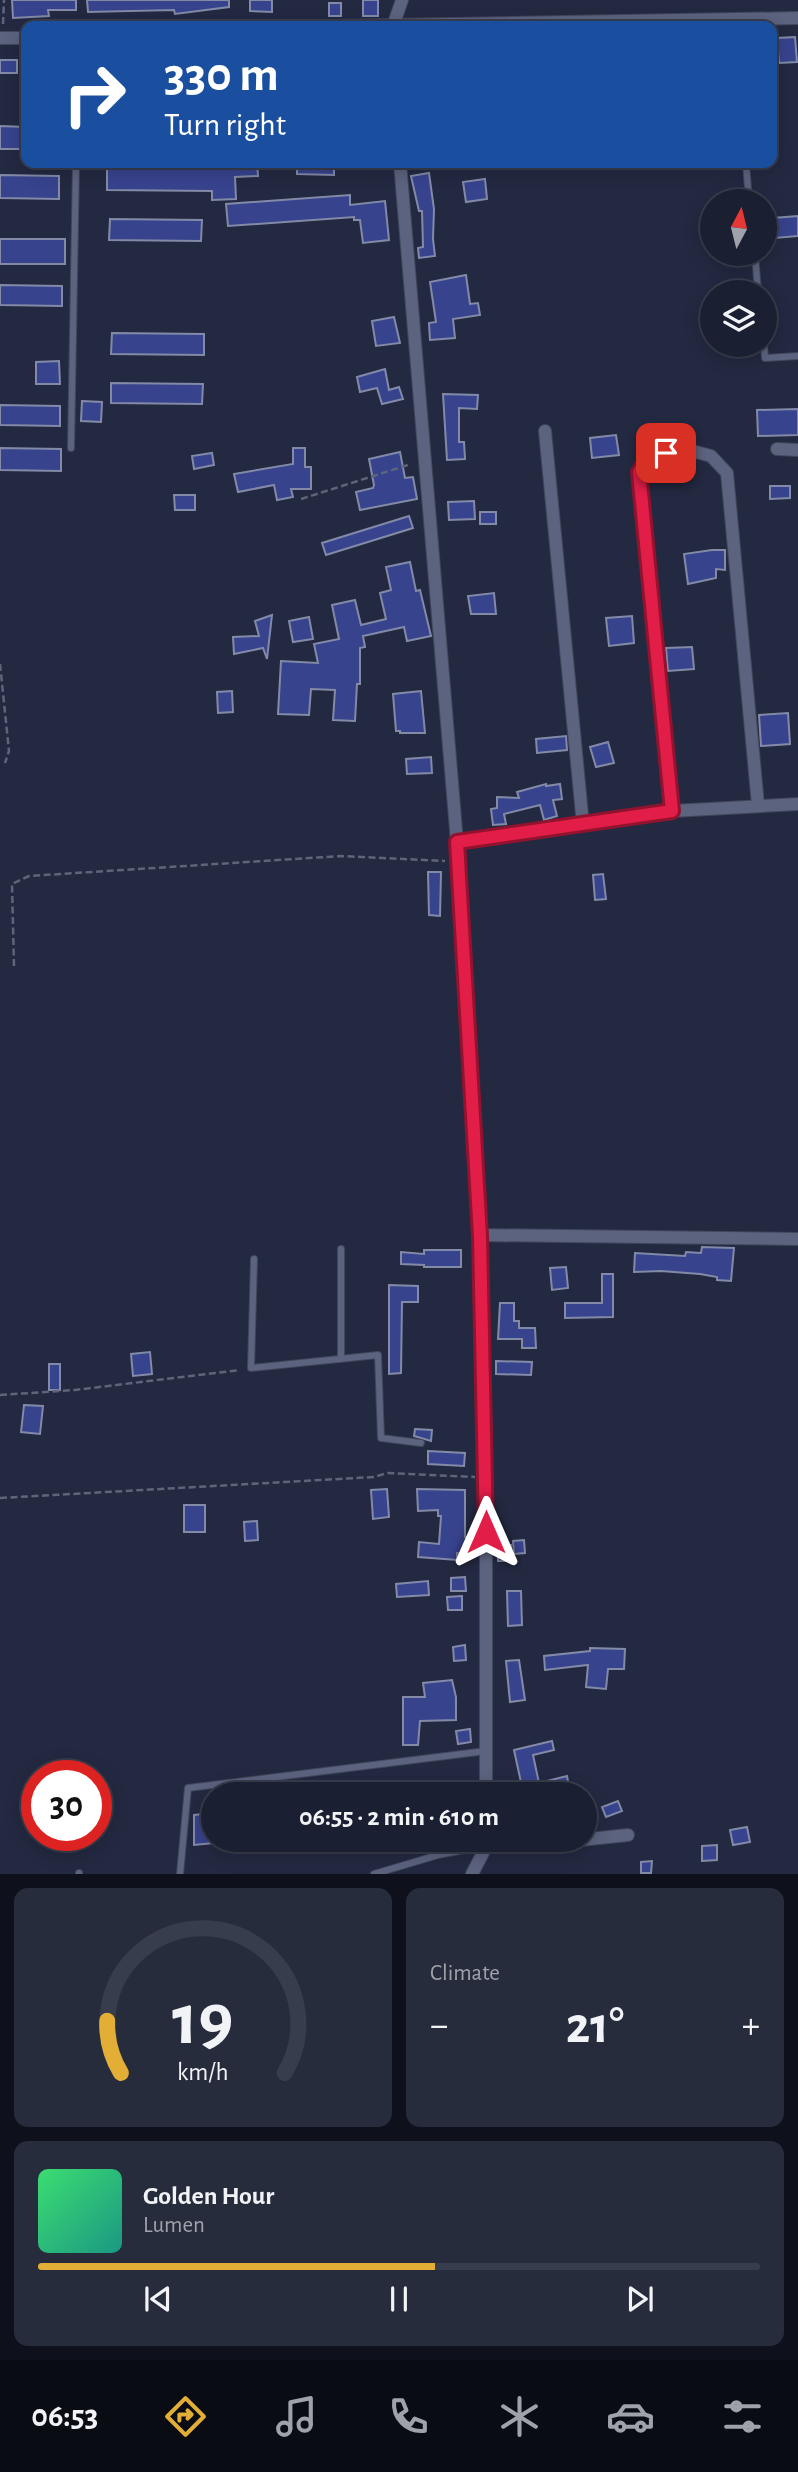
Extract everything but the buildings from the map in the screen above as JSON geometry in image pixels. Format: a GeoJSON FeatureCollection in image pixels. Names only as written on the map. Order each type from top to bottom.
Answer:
{"type":"FeatureCollection","features":[{"type":"Feature","properties":{"kind":"street"},"geometry":{"type":"LineString","coordinates":[[394,21],[402,0]]}},
{"type":"Feature","properties":{"kind":"street"},"geometry":{"type":"LineString","coordinates":[[758,21],[798,18]]}},
{"type":"Feature","properties":{"kind":"street"},"geometry":{"type":"LineString","coordinates":[[1,38],[21,38]]}},
{"type":"Feature","properties":{"kind":"street"},"geometry":{"type":"LineString","coordinates":[[400,168],[457,842],[480,1236],[486,1477],[486,1782]]}},
{"type":"Feature","properties":{"kind":"street"},"geometry":{"type":"LineString","coordinates":[[545,431],[583,825]]}},
{"type":"Feature","properties":{"kind":"street"},"geometry":{"type":"LineString","coordinates":[[672,811],[639,472],[648,458],[685,449],[711,456],[727,473],[758,805]]}},
{"type":"Feature","properties":{"kind":"street"},"geometry":{"type":"LineString","coordinates":[[777,449],[798,450]]}},
{"type":"Feature","properties":{"kind":"street"},"geometry":{"type":"LineString","coordinates":[[457,842],[672,811],[798,804]]}},
{"type":"Feature","properties":{"kind":"street"},"geometry":{"type":"LineString","coordinates":[[480,1236],[798,1239]]}},
{"type":"Feature","properties":{"kind":"street"},"geometry":{"type":"LineString","coordinates":[[597,1838],[628,1835]]}},
{"type":"Feature","properties":{"kind":"street"},"geometry":{"type":"LineString","coordinates":[[472,1874],[481,1852]]}},
{"type":"Feature","properties":{"kind":"lane"},"geometry":{"type":"LineString","coordinates":[[71,447],[76,168]]}},
{"type":"Feature","properties":{"kind":"lane"},"geometry":{"type":"LineString","coordinates":[[747,168],[749,189]]}},
{"type":"Feature","properties":{"kind":"lane"},"geometry":{"type":"LineString","coordinates":[[765,357],[798,356]]}},
{"type":"Feature","properties":{"kind":"lane"},"geometry":{"type":"LineString","coordinates":[[341,1250],[341,1359]]}},
{"type":"Feature","properties":{"kind":"lane"},"geometry":{"type":"LineString","coordinates":[[254,1259],[251,1368],[378,1355],[380,1438],[421,1443]]}},
{"type":"Feature","properties":{"kind":"lane"},"geometry":{"type":"LineString","coordinates":[[180,1874],[188,1788],[486,1751]]}},
{"type":"Feature","properties":{"kind":"lane"},"geometry":{"type":"LineString","coordinates":[[374,1874],[451,1852]]}},
{"type":"Feature","properties":{"kind":"path"},"geometry":{"type":"LineString","coordinates":[[1,38],[4,0]]}},
{"type":"Feature","properties":{"kind":"path"},"geometry":{"type":"LineString","coordinates":[[301,499],[425,460]]}},
{"type":"Feature","properties":{"kind":"path"},"geometry":{"type":"LineString","coordinates":[[0,664],[9,751],[5,763]]}},
{"type":"Feature","properties":{"kind":"path"},"geometry":{"type":"LineString","coordinates":[[14,966],[12,884],[29,876],[341,856],[458,862]]}},
{"type":"Feature","properties":{"kind":"path"},"geometry":{"type":"LineString","coordinates":[[0,1395],[75,1390],[251,1368]]}},
{"type":"Feature","properties":{"kind":"path"},"geometry":{"type":"LineString","coordinates":[[0,1497],[374,1477],[387,1474],[486,1477]]}},
{"type":"Feature","properties":{"kind":"route"},"geometry":{"type":"LineString","coordinates":[[486,1532],[480,1236],[457,842],[672,811],[639,472],[648,458],[666,453]]}}]}
